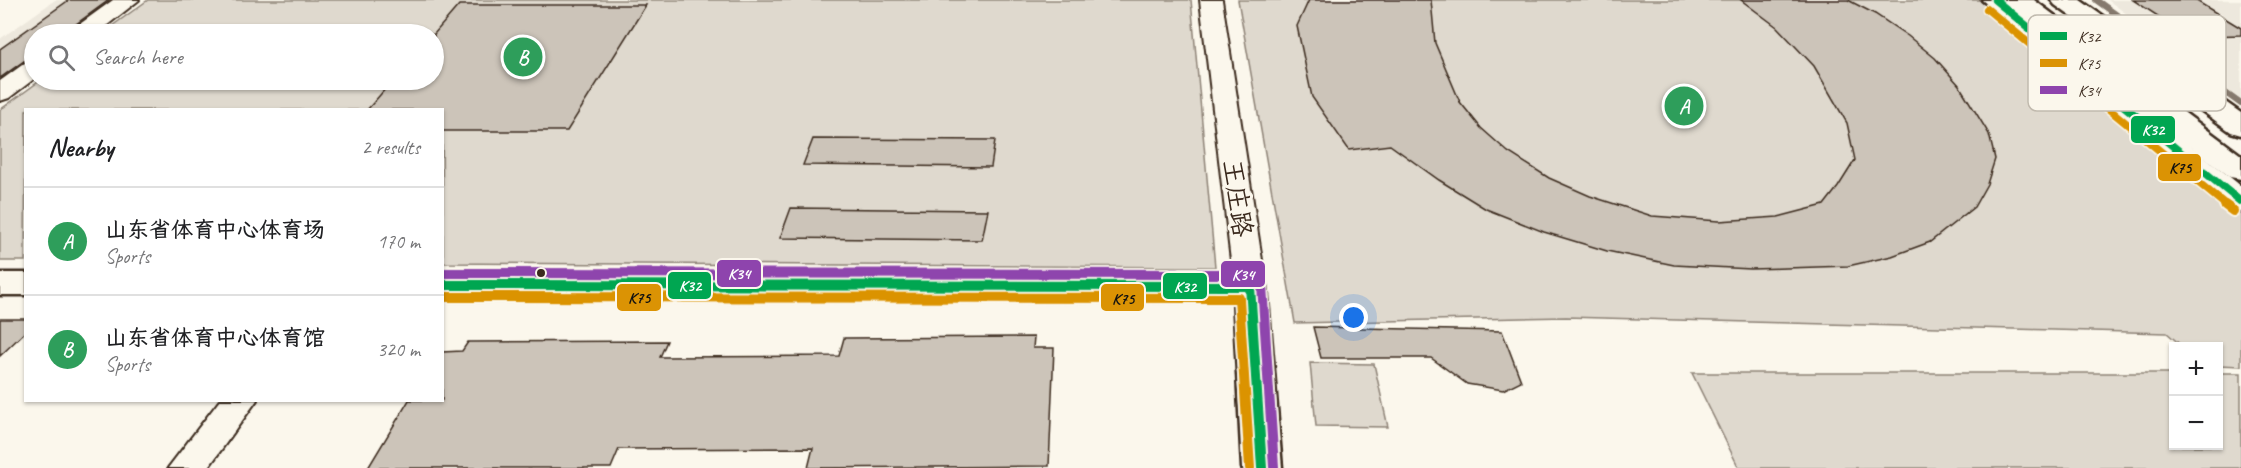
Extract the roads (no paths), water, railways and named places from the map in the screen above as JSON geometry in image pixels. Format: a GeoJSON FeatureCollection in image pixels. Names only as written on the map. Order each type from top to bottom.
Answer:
{"type":"FeatureCollection","features":[{"type":"Feature","properties":{"kind":"main road"},"geometry":{"type":"LineString","coordinates":[[1995,0],[2028,27]]}},
{"type":"Feature","properties":{"kind":"main road"},"geometry":{"type":"LineString","coordinates":[[2018,0],[2038,15]]}},
{"type":"Feature","properties":{"kind":"main road"},"geometry":{"type":"LineString","coordinates":[[2045,0],[2066,15]]}},
{"type":"Feature","properties":{"kind":"main road"},"geometry":{"type":"LineString","coordinates":[[2064,0],[2085,15]]}},
{"type":"Feature","properties":{"kind":"main road"},"geometry":{"type":"LineString","coordinates":[[2130,111],[2241,202]]}},
{"type":"Feature","properties":{"kind":"main road"},"geometry":{"type":"LineString","coordinates":[[2164,111],[2241,170]]}},
{"type":"Feature","properties":{"kind":"main road"},"geometry":{"type":"LineString","coordinates":[[2197,111],[2241,143]]}},
{"type":"Feature","properties":{"kind":"main road"},"geometry":{"type":"LineString","coordinates":[[2220,111],[2241,126]]}},
{"type":"Feature","properties":{"kind":"main road"},"geometry":{"type":"LineString","coordinates":[[0,284],[24,284]]}},
{"type":"Feature","properties":{"kind":"main road"},"geometry":{"type":"LineString","coordinates":[[444,285],[1250,286]]}},
{"type":"Feature","properties":{"kind":"main road","name":"王庄路"},"geometry":{"type":"LineString","coordinates":[[1250,286],[1262,468]]}},
{"type":"Feature","properties":{"kind":"street"},"geometry":{"type":"LineString","coordinates":[[95,24],[128,0]]}},
{"type":"Feature","properties":{"kind":"street","name":"王庄路"},"geometry":{"type":"LineString","coordinates":[[1211,0],[1250,286]]}},
{"type":"Feature","properties":{"kind":"street"},"geometry":{"type":"LineString","coordinates":[[0,93],[24,75]]}},
{"type":"Feature","properties":{"kind":"street"},"geometry":{"type":"LineString","coordinates":[[187,468],[238,402]]}},
{"type":"Feature","properties":{"kind":"street"},"geometry":{"type":"LineString","coordinates":[[212,468],[262,402]]}},
{"type":"Feature","properties":{"kind":"waterway"},"geometry":{"type":"LineString","coordinates":[[2096,0],[2117,15]]}},
{"type":"Feature","properties":{"kind":"waterway"},"geometry":{"type":"LineString","coordinates":[[2226,93],[2241,104]]}},
{"type":"Feature","properties":{"kind":"place","name":"山东省体育中心体育馆"},"geometry":{"type":"Point","coordinates":[523,57]}},
{"type":"Feature","properties":{"kind":"place","name":"山东省体育中心体育场"},"geometry":{"type":"Point","coordinates":[1684,106]}}]}
